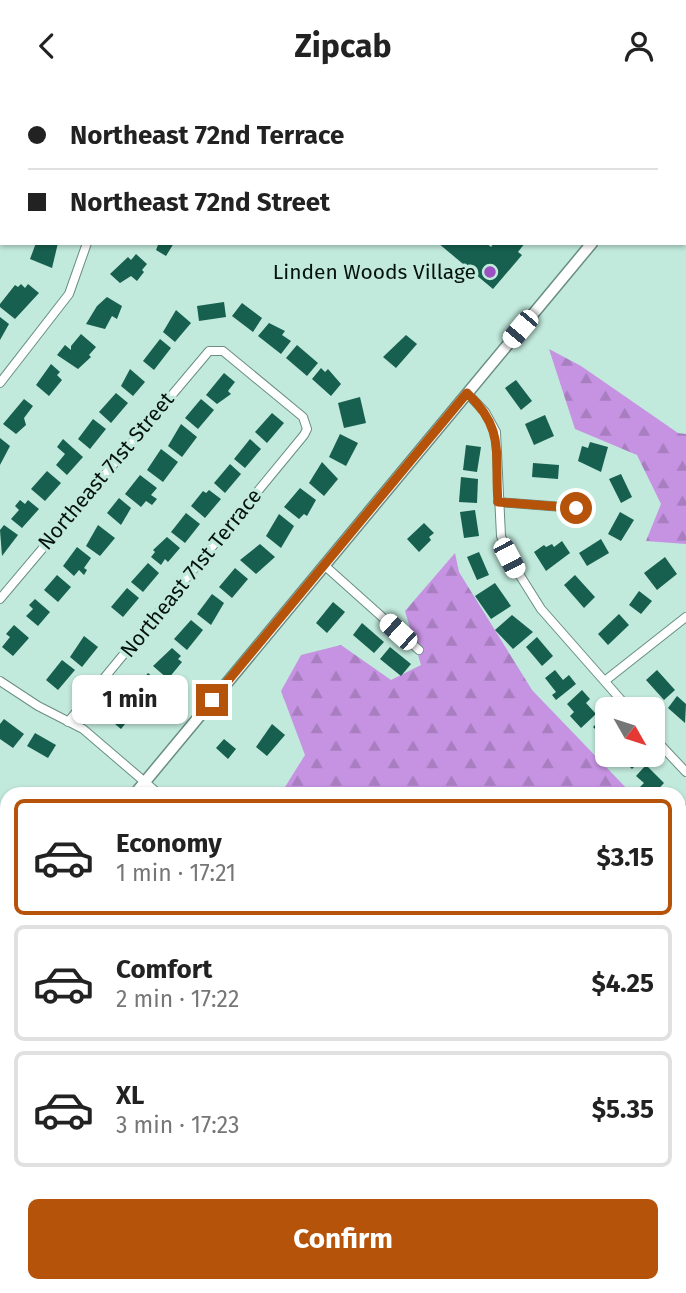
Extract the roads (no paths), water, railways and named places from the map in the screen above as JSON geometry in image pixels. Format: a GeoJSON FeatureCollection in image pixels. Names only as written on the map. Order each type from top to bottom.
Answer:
{"type":"FeatureCollection","features":[{"type":"Feature","properties":{"kind":"main road"},"geometry":{"type":"LineString","coordinates":[[140,787],[590,245]]}},
{"type":"Feature","properties":{"kind":"street"},"geometry":{"type":"LineString","coordinates":[[0,383],[69,295],[86,245]]}},
{"type":"Feature","properties":{"kind":"street","name":"Northeast 71st Terrace"},"geometry":{"type":"LineString","coordinates":[[68,722],[304,435],[307,423],[253,376],[217,350]]}},
{"type":"Feature","properties":{"kind":"street","name":"Northeast 71st Street"},"geometry":{"type":"LineString","coordinates":[[0,600],[203,354],[217,350]]}},
{"type":"Feature","properties":{"kind":"street"},"geometry":{"type":"LineString","coordinates":[[467,393],[485,412],[496,432],[501,536],[520,579],[541,609],[619,697]]}},
{"type":"Feature","properties":{"kind":"street"},"geometry":{"type":"LineString","coordinates":[[498,502],[576,508]]}},
{"type":"Feature","properties":{"kind":"street"},"geometry":{"type":"LineString","coordinates":[[324,565],[419,650]]}},
{"type":"Feature","properties":{"kind":"street"},"geometry":{"type":"LineString","coordinates":[[606,680],[686,617]]}},
{"type":"Feature","properties":{"kind":"street"},"geometry":{"type":"LineString","coordinates":[[0,681],[101,742],[151,787]]}},
{"type":"Feature","properties":{"kind":"street"},"geometry":{"type":"LineString","coordinates":[[665,750],[686,772]]}},
{"type":"Feature","properties":{"kind":"place","name":"Linden Woods Village"},"geometry":{"type":"Point","coordinates":[490,272]}}]}
